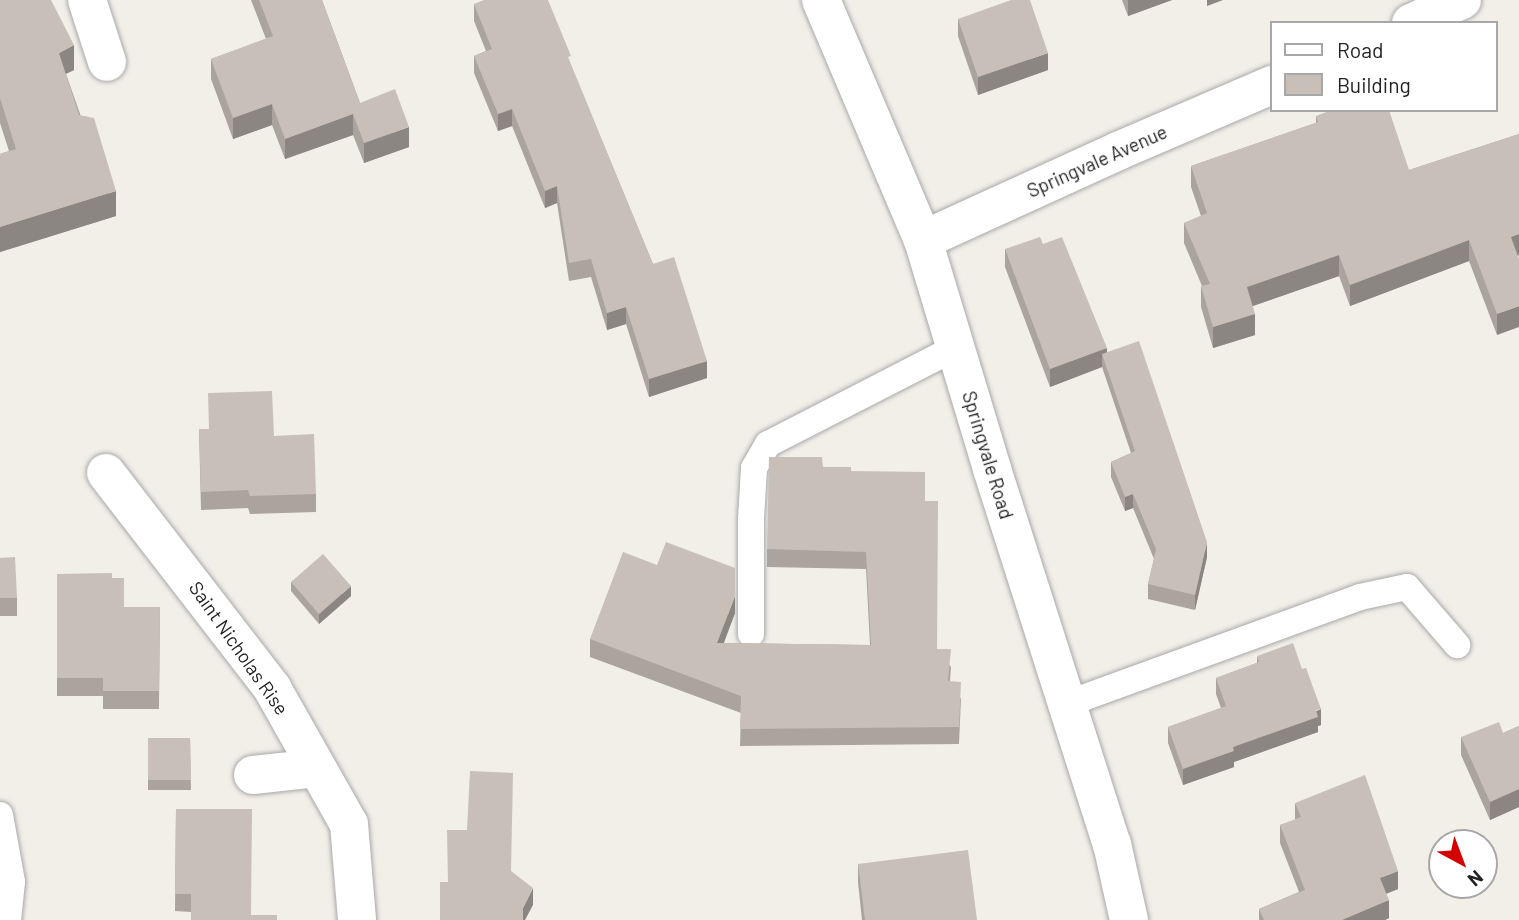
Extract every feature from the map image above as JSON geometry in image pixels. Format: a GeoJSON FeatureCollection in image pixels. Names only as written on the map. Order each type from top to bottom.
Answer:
{"type":"FeatureCollection","features":[{"type":"Feature","properties":{"kind":"street"},"geometry":{"type":"LineString","coordinates":[[87,0],[107,62]]}},
{"type":"Feature","properties":{"kind":"street","name":"Springvale Road"},"geometry":{"type":"LineString","coordinates":[[821,0],[923,240],[1112,844],[1129,920]]}},
{"type":"Feature","properties":{"kind":"street"},"geometry":{"type":"LineString","coordinates":[[1415,21],[1462,0]]}},
{"type":"Feature","properties":{"kind":"street","name":"Springvale Avenue"},"geometry":{"type":"LineString","coordinates":[[923,240],[1118,151],[1270,86]]}},
{"type":"Feature","properties":{"kind":"street","name":"Saint Nicholas Rise"},"geometry":{"type":"LineString","coordinates":[[106,473],[272,688],[349,824],[357,920]]}},
{"type":"Feature","properties":{"kind":"street"},"geometry":{"type":"LineString","coordinates":[[253,775],[317,768]]}},
{"type":"Feature","properties":{"kind":"lane"},"geometry":{"type":"LineString","coordinates":[[751,634],[754,468],[768,444],[955,348]]}},
{"type":"Feature","properties":{"kind":"lane"},"geometry":{"type":"LineString","coordinates":[[1069,703],[1360,597],[1407,587],[1457,645]]}},
{"type":"Feature","properties":{"kind":"lane"},"geometry":{"type":"LineString","coordinates":[[0,815],[12,882],[8,920]]}},
{"type":"Feature","properties":{"kind":"building"},"geometry":{"type":"Polygon","coordinates":[[[0,0],[51,0],[74,45],[59,53],[79,115],[94,118],[116,191],[0,227],[0,154],[16,149],[0,98],[0,0]]]}},
{"type":"Feature","properties":{"kind":"building"},"geometry":{"type":"Polygon","coordinates":[[[259,0],[322,0],[360,103],[395,89],[409,127],[364,143],[353,114],[285,139],[272,104],[233,118],[211,59],[273,36],[259,0]]]}},
{"type":"Feature","properties":{"kind":"building"},"geometry":{"type":"Polygon","coordinates":[[[484,0],[548,0],[571,56],[568,57],[653,264],[674,257],[707,361],[649,379],[626,307],[607,313],[591,259],[569,263],[557,186],[545,191],[512,109],[498,114],[474,56],[492,49],[474,4],[484,0]]]}},
{"type":"Feature","properties":{"kind":"building"},"geometry":{"type":"Polygon","coordinates":[[[1011,0],[1030,0],[1048,53],[978,77],[958,19],[1011,0]]]}},
{"type":"Feature","properties":{"kind":"building"},"geometry":{"type":"Polygon","coordinates":[[[1327,112],[1390,112],[1409,170],[1519,134],[1519,234],[1511,237],[1519,259],[1519,306],[1497,314],[1469,240],[1350,285],[1339,255],[1247,287],[1255,314],[1213,327],[1201,286],[1210,284],[1184,223],[1207,213],[1191,166],[1318,122],[1316,116],[1327,112]]]}},
{"type":"Feature","properties":{"kind":"building"},"geometry":{"type":"Polygon","coordinates":[[[1040,237],[1043,244],[1062,237],[1107,348],[1050,369],[1005,249],[1040,237]]]}},
{"type":"Feature","properties":{"kind":"building"},"geometry":{"type":"Polygon","coordinates":[[[1139,341],[1207,542],[1195,595],[1148,584],[1156,549],[1133,494],[1125,497],[1111,462],[1135,451],[1102,354],[1139,341]]]}},
{"type":"Feature","properties":{"kind":"building"},"geometry":{"type":"Polygon","coordinates":[[[272,391],[274,436],[314,434],[316,494],[250,496],[248,490],[201,492],[199,429],[209,429],[208,393],[272,391]]]}},
{"type":"Feature","properties":{"kind":"building"},"geometry":{"type":"Polygon","coordinates":[[[769,457],[822,457],[823,467],[851,467],[851,471],[925,472],[925,501],[938,501],[937,649],[951,649],[948,681],[961,682],[959,727],[740,729],[741,696],[590,639],[623,552],[657,565],[666,542],[735,568],[735,596],[717,643],[871,645],[866,552],[767,549],[769,457]]]}},
{"type":"Feature","properties":{"kind":"building"},"geometry":{"type":"Polygon","coordinates":[[[323,554],[351,586],[319,614],[291,582],[323,554]]]}},
{"type":"Feature","properties":{"kind":"building"},"geometry":{"type":"Polygon","coordinates":[[[15,557],[17,598],[0,598],[0,558],[15,557]]]}},
{"type":"Feature","properties":{"kind":"building"},"geometry":{"type":"Polygon","coordinates":[[[112,573],[112,578],[124,578],[124,607],[160,607],[159,691],[103,691],[103,678],[57,678],[57,574],[112,573]]]}},
{"type":"Feature","properties":{"kind":"building"},"geometry":{"type":"Polygon","coordinates":[[[1293,643],[1302,669],[1306,668],[1321,709],[1316,710],[1318,717],[1233,747],[1234,751],[1183,769],[1168,727],[1226,706],[1216,678],[1259,662],[1257,656],[1293,643]]]}},
{"type":"Feature","properties":{"kind":"building"},"geometry":{"type":"Polygon","coordinates":[[[1499,722],[1503,733],[1519,726],[1519,789],[1490,802],[1461,737],[1499,722]]]}},
{"type":"Feature","properties":{"kind":"building"},"geometry":{"type":"Polygon","coordinates":[[[148,738],[190,738],[191,780],[148,780],[148,738]]]}},
{"type":"Feature","properties":{"kind":"building"},"geometry":{"type":"Polygon","coordinates":[[[470,771],[513,773],[511,871],[533,888],[523,908],[523,920],[440,920],[440,882],[448,882],[447,830],[467,830],[470,771]]]}},
{"type":"Feature","properties":{"kind":"building"},"geometry":{"type":"Polygon","coordinates":[[[1365,775],[1398,871],[1380,878],[1389,900],[1342,920],[1264,920],[1259,909],[1305,890],[1280,825],[1301,817],[1295,803],[1365,775]]]}},
{"type":"Feature","properties":{"kind":"building"},"geometry":{"type":"Polygon","coordinates":[[[176,809],[252,809],[251,915],[277,915],[277,920],[191,920],[191,894],[175,894],[176,809]]]}},
{"type":"Feature","properties":{"kind":"building"},"geometry":{"type":"Polygon","coordinates":[[[968,850],[977,920],[865,920],[858,864],[968,850]]]}}]}
